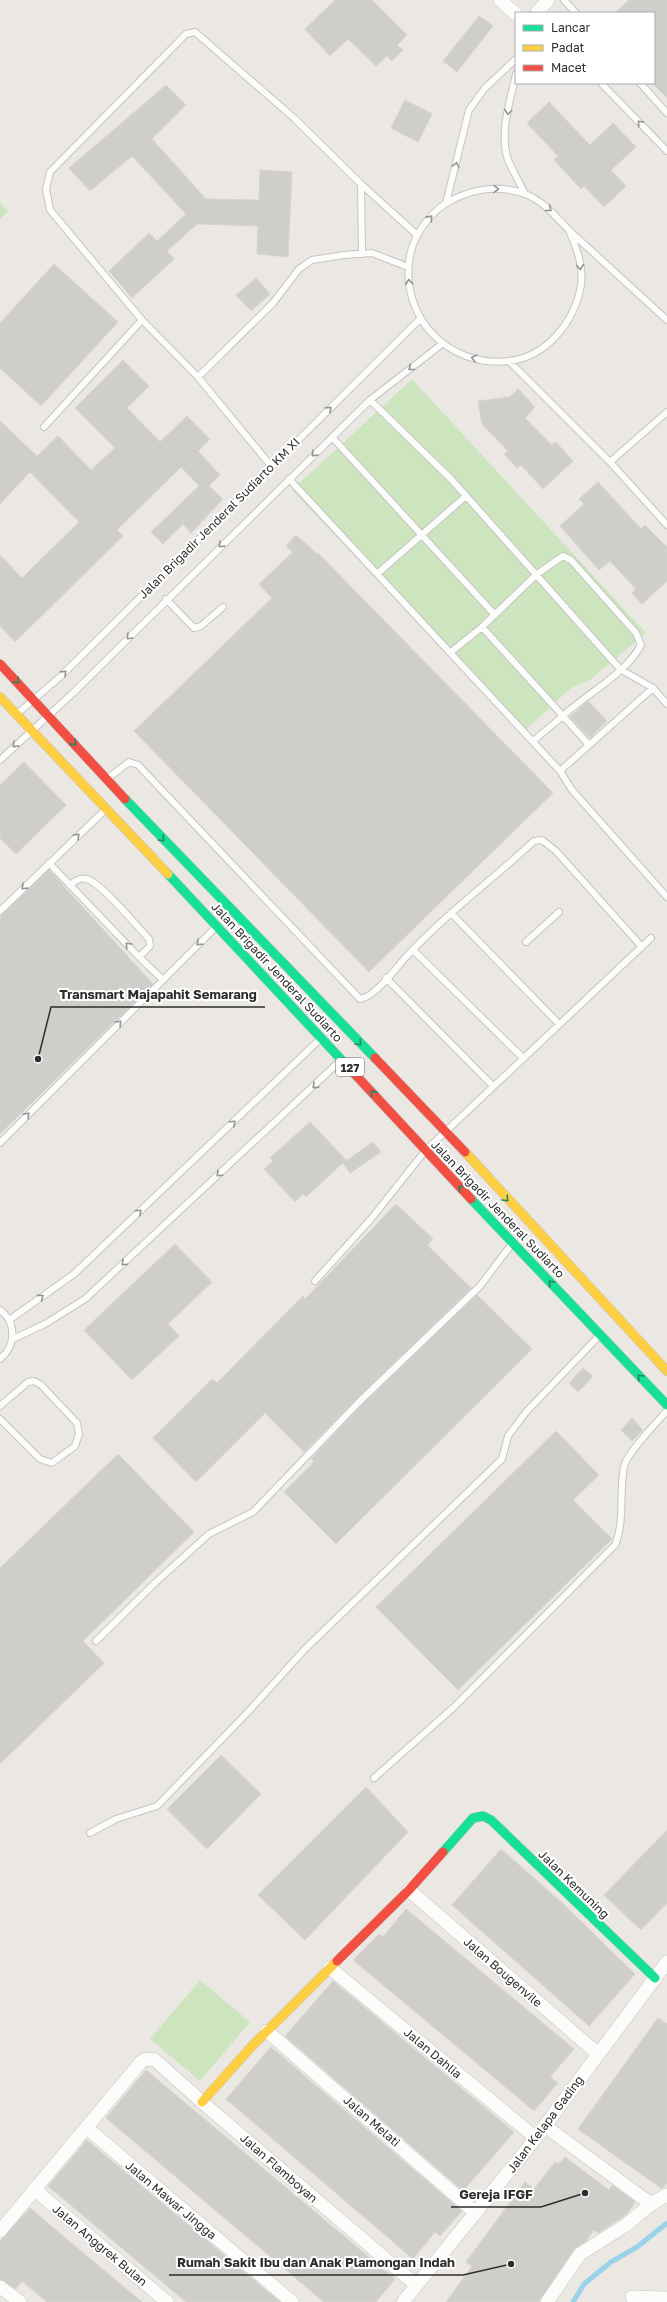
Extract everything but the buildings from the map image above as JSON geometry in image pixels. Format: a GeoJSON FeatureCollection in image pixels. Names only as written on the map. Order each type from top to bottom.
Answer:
{"type":"FeatureCollection","features":[{"type":"Feature","properties":{"kind":"main road","name":"Jalan Brigadir Jenderal Sudiarto"},"geometry":{"type":"LineString","coordinates":[[0,664],[34,698],[107,779],[251,932],[445,1131],[667,1371]]}},
{"type":"Feature","properties":{"kind":"main road","name":"Jalan Brigadir Jenderal Sudiarto"},"geometry":{"type":"LineString","coordinates":[[0,697],[342,1059],[425,1150],[667,1405]]}},
{"type":"Feature","properties":{"kind":"main road","name":"Jalan Kemuning"},"geometry":{"type":"LineString","coordinates":[[409,1890],[473,1818],[483,1816],[491,1820],[655,1978]]}},
{"type":"Feature","properties":{"kind":"main road"},"geometry":{"type":"LineString","coordinates":[[202,2102],[267,2030],[409,1890]]}},
{"type":"Feature","properties":{"kind":"street"},"geometry":{"type":"LineString","coordinates":[[500,0],[515,13]]}},
{"type":"Feature","properties":{"kind":"street"},"geometry":{"type":"LineString","coordinates":[[538,12],[548,0]]}},
{"type":"Feature","properties":{"kind":"street","name":"Jalan Bougenvile"},"geometry":{"type":"LineString","coordinates":[[409,1890],[598,2054]]}},
{"type":"Feature","properties":{"kind":"street","name":"Jalan Kelapa Gading"},"geometry":{"type":"LineString","coordinates":[[403,2302],[536,2138],[667,1962]]}},
{"type":"Feature","properties":{"kind":"street","name":"Jalan Dahlia"},"geometry":{"type":"LineString","coordinates":[[330,1968],[536,2138]]}},
{"type":"Feature","properties":{"kind":"street","name":"Jalan Melati"},"geometry":{"type":"LineString","coordinates":[[267,2030],[476,2212]]}},
{"type":"Feature","properties":{"kind":"street","name":"Jalan Flamboyan"},"geometry":{"type":"LineString","coordinates":[[87,2128],[141,2062],[146,2059],[155,2060],[416,2285]]}},
{"type":"Feature","properties":{"kind":"street"},"geometry":{"type":"LineString","coordinates":[[545,2126],[651,2204]]}},
{"type":"Feature","properties":{"kind":"street"},"geometry":{"type":"LineString","coordinates":[[0,2231],[87,2128]]}},
{"type":"Feature","properties":{"kind":"street","name":"Jalan Mawar Jingga"},"geometry":{"type":"LineString","coordinates":[[87,2128],[292,2302]]}},
{"type":"Feature","properties":{"kind":"street","name":"Jalan Anggrek Bulan"},"geometry":{"type":"LineString","coordinates":[[34,2189],[167,2302]]}},
{"type":"Feature","properties":{"kind":"street"},"geometry":{"type":"LineString","coordinates":[[546,2302],[580,2254],[626,2225],[651,2204],[667,2195]]}},
{"type":"Feature","properties":{"kind":"street"},"geometry":{"type":"LineString","coordinates":[[0,2287],[20,2302]]}},
{"type":"Feature","properties":{"kind":"street"},"geometry":{"type":"LineString","coordinates":[[632,2297],[667,2298]]}},
{"type":"Feature","properties":{"kind":"lane"},"geometry":{"type":"LineString","coordinates":[[564,0],[575,12]]}},
{"type":"Feature","properties":{"kind":"lane"},"geometry":{"type":"LineString","coordinates":[[271,466],[198,378],[142,320],[50,210],[46,189],[50,172],[186,34],[195,32],[294,118],[361,184],[417,235]]}},
{"type":"Feature","properties":{"kind":"lane"},"geometry":{"type":"LineString","coordinates":[[446,203],[469,110],[485,88],[515,60]]}},
{"type":"Feature","properties":{"kind":"lane"},"geometry":{"type":"LineString","coordinates":[[515,78],[508,110],[505,140],[508,160],[526,194]]}},
{"type":"Feature","properties":{"kind":"lane"},"geometry":{"type":"LineString","coordinates":[[602,84],[667,151]]}},
{"type":"Feature","properties":{"kind":"lane"},"geometry":{"type":"LineString","coordinates":[[641,84],[667,113]]}},
{"type":"Feature","properties":{"kind":"lane"},"geometry":{"type":"LineString","coordinates":[[361,184],[362,254]]}},
{"type":"Feature","properties":{"kind":"lane"},"geometry":{"type":"LineString","coordinates":[[569,230],[580,256],[582,284],[574,312],[559,335],[536,352],[509,361],[474,360],[442,344],[420,319],[410,294],[408,267],[417,235],[430,217],[446,203],[464,194],[485,189],[505,189],[526,194],[550,208],[569,230],[667,320]]}},
{"type":"Feature","properties":{"kind":"lane"},"geometry":{"type":"LineString","coordinates":[[198,378],[273,303],[299,269],[312,260],[372,253],[408,267]]}},
{"type":"Feature","properties":{"kind":"lane","name":"Jalan Brigadir Jenderal Sudiarto KM XI"},"geometry":{"type":"LineString","coordinates":[[16,714],[61,676],[420,319]]}},
{"type":"Feature","properties":{"kind":"lane"},"geometry":{"type":"LineString","coordinates":[[44,427],[142,320]]}},
{"type":"Feature","properties":{"kind":"lane","name":"Jalan Brigadir Jenderal Sudiarto KM XI"},"geometry":{"type":"LineString","coordinates":[[0,761],[30,730],[73,693],[166,599],[370,400],[442,344]]}},
{"type":"Feature","properties":{"kind":"lane"},"geometry":{"type":"LineString","coordinates":[[509,361],[610,462],[667,525]]}},
{"type":"Feature","properties":{"kind":"lane"},"geometry":{"type":"LineString","coordinates":[[370,400],[466,496],[620,669],[653,688],[667,704]]}},
{"type":"Feature","properties":{"kind":"lane"},"geometry":{"type":"LineString","coordinates":[[610,462],[667,412]]}},
{"type":"Feature","properties":{"kind":"lane"},"geometry":{"type":"LineString","coordinates":[[332,437],[421,536],[495,615]]}},
{"type":"Feature","properties":{"kind":"lane"},"geometry":{"type":"LineString","coordinates":[[289,479],[533,741],[560,771],[572,790],[667,898]]}},
{"type":"Feature","properties":{"kind":"lane"},"geometry":{"type":"LineString","coordinates":[[377,574],[466,496]]}},
{"type":"Feature","properties":{"kind":"lane"},"geometry":{"type":"LineString","coordinates":[[451,652],[495,615],[537,574],[563,556],[567,557],[636,632],[641,645],[636,654],[620,669],[533,741]]}},
{"type":"Feature","properties":{"kind":"lane"},"geometry":{"type":"LineString","coordinates":[[166,599],[194,628],[201,626],[223,607]]}},
{"type":"Feature","properties":{"kind":"lane"},"geometry":{"type":"LineString","coordinates":[[482,626],[589,745]]}},
{"type":"Feature","properties":{"kind":"lane"},"geometry":{"type":"LineString","coordinates":[[560,771],[653,688]]}},
{"type":"Feature","properties":{"kind":"lane"},"geometry":{"type":"LineString","coordinates":[[107,779],[129,762],[138,765],[360,1000],[374,992],[413,950],[451,913],[534,842],[542,840],[556,851],[642,947]]}},
{"type":"Feature","properties":{"kind":"lane"},"geometry":{"type":"LineString","coordinates":[[0,911],[106,809]]}},
{"type":"Feature","properties":{"kind":"lane"},"geometry":{"type":"LineString","coordinates":[[49,863],[162,979]]}},
{"type":"Feature","properties":{"kind":"lane"},"geometry":{"type":"LineString","coordinates":[[70,884],[80,878],[87,879],[98,886],[151,943],[140,957]]}},
{"type":"Feature","properties":{"kind":"lane"},"geometry":{"type":"LineString","coordinates":[[526,942],[559,912]]}},
{"type":"Feature","properties":{"kind":"lane"},"geometry":{"type":"LineString","coordinates":[[451,913],[559,1024]]}},
{"type":"Feature","properties":{"kind":"lane"},"geometry":{"type":"LineString","coordinates":[[0,1143],[162,979],[217,926]]}},
{"type":"Feature","properties":{"kind":"lane"},"geometry":{"type":"LineString","coordinates":[[315,1281],[371,1219],[425,1150],[651,938]]}},
{"type":"Feature","properties":{"kind":"lane"},"geometry":{"type":"LineString","coordinates":[[413,950],[523,1058]]}},
{"type":"Feature","properties":{"kind":"lane"},"geometry":{"type":"LineString","coordinates":[[386,978],[493,1086]]}},
{"type":"Feature","properties":{"kind":"lane"},"geometry":{"type":"LineString","coordinates":[[9,1320],[74,1274],[321,1037]]}},
{"type":"Feature","properties":{"kind":"lane"},"geometry":{"type":"LineString","coordinates":[[13,1339],[45,1324],[85,1299],[342,1059]]}},
{"type":"Feature","properties":{"kind":"lane"},"geometry":{"type":"LineString","coordinates":[[96,1641],[156,1582],[209,1534],[253,1512],[359,1402],[480,1286],[513,1242]]}},
{"type":"Feature","properties":{"kind":"lane"},"geometry":{"type":"LineString","coordinates":[[0,1310],[9,1320],[13,1339],[7,1354],[0,1359]]}},
{"type":"Feature","properties":{"kind":"lane"},"geometry":{"type":"LineString","coordinates":[[90,1833],[116,1819],[157,1806],[248,1712],[305,1649],[502,1459],[508,1436],[527,1411],[600,1334]]}},
{"type":"Feature","properties":{"kind":"lane"},"geometry":{"type":"LineString","coordinates":[[0,1406],[28,1382],[34,1381],[41,1385],[77,1423],[79,1434],[75,1446],[52,1463],[40,1459],[0,1419]]}},
{"type":"Feature","properties":{"kind":"lane"},"geometry":{"type":"LineString","coordinates":[[374,1778],[454,1707],[615,1545],[619,1531],[624,1465],[641,1441],[667,1411]]}},
{"type":"Feature","properties":{"kind":"green space"},"geometry":{"type":"Polygon","coordinates":[[[0,203],[8,211],[0,219],[0,203]]]}},
{"type":"Feature","properties":{"kind":"green space"},"geometry":{"type":"Polygon","coordinates":[[[412,379],[646,633],[590,680],[571,688],[522,733],[292,490],[412,379]]]}},
{"type":"Feature","properties":{"kind":"green space"},"geometry":{"type":"Polygon","coordinates":[[[200,1980],[250,2022],[200,2081],[150,2039],[200,1980]]]}},
{"type":"Feature","properties":{"kind":"waterway"},"geometry":{"type":"LineString","coordinates":[[573,2302],[584,2284],[611,2262],[637,2247],[667,2223]]}},
{"type":"Feature","properties":{"kind":"traffic: fast"},"geometry":{"type":"LineString","coordinates":[[125,799],[375,1058]]}},
{"type":"Feature","properties":{"kind":"traffic: fast"},"geometry":{"type":"LineString","coordinates":[[168,874],[351,1070]]}},
{"type":"Feature","properties":{"kind":"traffic: fast"},"geometry":{"type":"LineString","coordinates":[[471,1199],[667,1405]]}},
{"type":"Feature","properties":{"kind":"traffic: fast"},"geometry":{"type":"LineString","coordinates":[[443,1852],[473,1818],[483,1816],[491,1820],[655,1978]]}},
{"type":"Feature","properties":{"kind":"traffic: slow"},"geometry":{"type":"LineString","coordinates":[[0,697],[168,874]]}},
{"type":"Feature","properties":{"kind":"traffic: slow"},"geometry":{"type":"LineString","coordinates":[[465,1152],[667,1371]]}},
{"type":"Feature","properties":{"kind":"traffic: slow"},"geometry":{"type":"LineString","coordinates":[[202,2102],[252,2046],[337,1961]]}},
{"type":"Feature","properties":{"kind":"traffic: jam"},"geometry":{"type":"LineString","coordinates":[[0,664],[125,799]]}},
{"type":"Feature","properties":{"kind":"traffic: jam"},"geometry":{"type":"LineString","coordinates":[[375,1058],[465,1152]]}},
{"type":"Feature","properties":{"kind":"traffic: jam"},"geometry":{"type":"LineString","coordinates":[[351,1070],[471,1199]]}},
{"type":"Feature","properties":{"kind":"traffic: jam"},"geometry":{"type":"LineString","coordinates":[[337,1961],[409,1890],[443,1852]]}},
{"type":"Feature","properties":{"kind":"place","name":"Transmart Majapahit Semarang"},"geometry":{"type":"Point","coordinates":[38,1059]}},
{"type":"Feature","properties":{"kind":"place","name":"Gereja IFGF"},"geometry":{"type":"Point","coordinates":[585,2193]}},
{"type":"Feature","properties":{"kind":"place","name":"Rumah Sakit Ibu dan Anak Plamongan Indah"},"geometry":{"type":"Point","coordinates":[511,2264]}}]}
